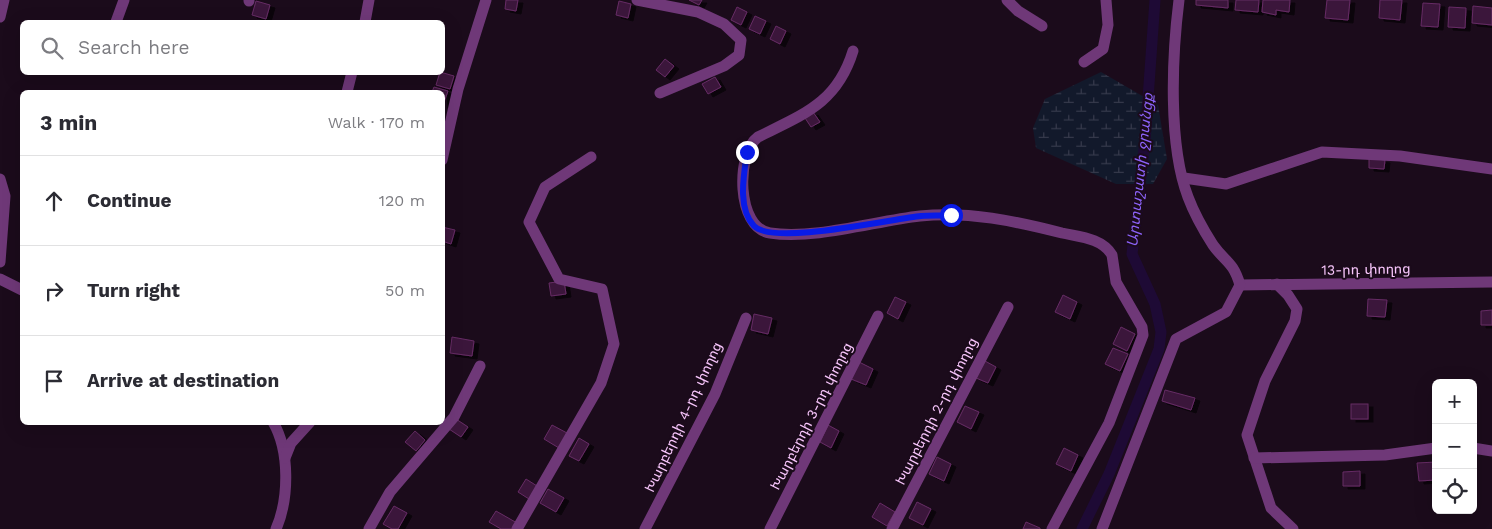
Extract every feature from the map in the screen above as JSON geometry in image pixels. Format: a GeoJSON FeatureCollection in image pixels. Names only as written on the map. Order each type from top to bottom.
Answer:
{"type":"FeatureCollection","features":[{"type":"Feature","properties":{"kind":"street"},"geometry":{"type":"LineString","coordinates":[[0,17],[4,0]]}},
{"type":"Feature","properties":{"kind":"street"},"geometry":{"type":"LineString","coordinates":[[117,20],[124,0]]}},
{"type":"Feature","properties":{"kind":"street"},"geometry":{"type":"LineString","coordinates":[[365,20],[370,0]]}},
{"type":"Feature","properties":{"kind":"street"},"geometry":{"type":"LineString","coordinates":[[445,147],[458,90],[486,0]]}},
{"type":"Feature","properties":{"kind":"street"},"geometry":{"type":"LineString","coordinates":[[637,0],[698,12],[724,24],[741,40],[739,55],[724,66],[660,92]]}},
{"type":"Feature","properties":{"kind":"street"},"geometry":{"type":"LineString","coordinates":[[1007,0],[1018,11],[1042,26]]}},
{"type":"Feature","properties":{"kind":"street"},"geometry":{"type":"LineString","coordinates":[[1084,62],[1103,49],[1108,25],[1106,0]]}},
{"type":"Feature","properties":{"kind":"street"},"geometry":{"type":"LineString","coordinates":[[1102,529],[1176,339],[1226,312],[1240,285],[1236,270],[1213,245],[1188,197],[1176,143],[1174,99],[1179,0]]}},
{"type":"Feature","properties":{"kind":"street"},"geometry":{"type":"LineString","coordinates":[[853,51],[841,81],[826,99],[758,136],[750,145],[744,178],[744,198],[748,215],[757,228],[770,233],[799,234],[921,216],[951,215],[1011,220],[1099,242],[1112,255],[1116,282],[1142,327],[1143,335],[1109,423],[1052,529]]}},
{"type":"Feature","properties":{"kind":"street"},"geometry":{"type":"LineString","coordinates":[[347,90],[351,75]]}},
{"type":"Feature","properties":{"kind":"street"},"geometry":{"type":"LineString","coordinates":[[1184,178],[1226,184],[1322,152],[1400,156],[1492,169]]}},
{"type":"Feature","properties":{"kind":"street"},"geometry":{"type":"LineString","coordinates":[[517,529],[602,383],[614,344],[602,289],[559,279],[529,222],[545,187],[591,157]]}},
{"type":"Feature","properties":{"kind":"street"},"geometry":{"type":"LineString","coordinates":[[0,179],[5,196],[0,262]]}},
{"type":"Feature","properties":{"kind":"street"},"geometry":{"type":"LineString","coordinates":[[0,279],[20,289]]}},
{"type":"Feature","properties":{"kind":"street","name":"13-րդ փողոց"},"geometry":{"type":"LineString","coordinates":[[1240,285],[1492,282]]}},
{"type":"Feature","properties":{"kind":"street"},"geometry":{"type":"LineString","coordinates":[[1276,284],[1288,295],[1297,309],[1295,321],[1264,381],[1247,435],[1271,508],[1293,529]]}},
{"type":"Feature","properties":{"kind":"street","name":"Խարբերդի 2-րդ փողոց"},"geometry":{"type":"LineString","coordinates":[[892,529],[1008,307]]}},
{"type":"Feature","properties":{"kind":"street","name":"Խարբերդի 3-րդ փողոց"},"geometry":{"type":"LineString","coordinates":[[770,529],[878,316]]}},
{"type":"Feature","properties":{"kind":"street","name":"Խարբերդի 4-րդ փողոց"},"geometry":{"type":"LineString","coordinates":[[645,529],[715,394],[746,318]]}},
{"type":"Feature","properties":{"kind":"street"},"geometry":{"type":"LineString","coordinates":[[369,529],[390,492],[454,417],[480,366]]}},
{"type":"Feature","properties":{"kind":"street"},"geometry":{"type":"LineString","coordinates":[[274,425],[285,458]]}},
{"type":"Feature","properties":{"kind":"street"},"geometry":{"type":"LineString","coordinates":[[276,529],[283,513],[285,458],[291,443],[307,425]]}},
{"type":"Feature","properties":{"kind":"street"},"geometry":{"type":"LineString","coordinates":[[1254,458],[1385,455],[1432,449]]}},
{"type":"Feature","properties":{"kind":"street"},"geometry":{"type":"LineString","coordinates":[[1477,449],[1492,451]]}},
{"type":"Feature","properties":{"kind":"green space"},"geometry":{"type":"Polygon","coordinates":[[[1101,72],[1158,105],[1167,159],[1153,184],[1116,184],[1036,148],[1033,128],[1045,99],[1101,72]]]}},
{"type":"Feature","properties":{"kind":"building"},"geometry":{"type":"Polygon","coordinates":[[[506,0],[518,0],[516,11],[505,9],[506,0]]]}},
{"type":"Feature","properties":{"kind":"building"},"geometry":{"type":"Polygon","coordinates":[[[689,0],[702,0],[699,5],[689,0]]]}},
{"type":"Feature","properties":{"kind":"building"},"geometry":{"type":"Polygon","coordinates":[[[1196,0],[1228,0],[1228,8],[1196,5],[1196,0]]]}},
{"type":"Feature","properties":{"kind":"building"},"geometry":{"type":"Polygon","coordinates":[[[1236,0],[1259,0],[1258,12],[1235,10],[1236,0]]]}},
{"type":"Feature","properties":{"kind":"building"},"geometry":{"type":"Polygon","coordinates":[[[1263,0],[1290,0],[1289,12],[1276,10],[1276,15],[1262,12],[1263,0]]]}},
{"type":"Feature","properties":{"kind":"building"},"geometry":{"type":"Polygon","coordinates":[[[1327,0],[1350,0],[1348,20],[1325,18],[1327,0]]]}},
{"type":"Feature","properties":{"kind":"building"},"geometry":{"type":"Polygon","coordinates":[[[1380,0],[1402,0],[1400,20],[1379,18],[1380,0]]]}},
{"type":"Feature","properties":{"kind":"building"},"geometry":{"type":"Polygon","coordinates":[[[256,1],[270,5],[266,19],[252,15],[256,1]]]}},
{"type":"Feature","properties":{"kind":"building"},"geometry":{"type":"Polygon","coordinates":[[[619,1],[631,4],[628,18],[616,15],[619,1]]]}},
{"type":"Feature","properties":{"kind":"building"},"geometry":{"type":"Polygon","coordinates":[[[1423,3],[1440,4],[1438,27],[1421,26],[1423,3]]]}},
{"type":"Feature","properties":{"kind":"building"},"geometry":{"type":"Polygon","coordinates":[[[1473,6],[1492,8],[1492,25],[1472,23],[1473,6]]]}},
{"type":"Feature","properties":{"kind":"building"},"geometry":{"type":"Polygon","coordinates":[[[737,7],[747,12],[741,25],[731,20],[737,7]]]}},
{"type":"Feature","properties":{"kind":"building"},"geometry":{"type":"Polygon","coordinates":[[[1449,7],[1466,8],[1465,28],[1448,27],[1449,7]]]}},
{"type":"Feature","properties":{"kind":"building"},"geometry":{"type":"Polygon","coordinates":[[[755,16],[766,21],[760,34],[749,29],[755,16]]]}},
{"type":"Feature","properties":{"kind":"building"},"geometry":{"type":"Polygon","coordinates":[[[776,26],[786,31],[780,44],[770,39],[776,26]]]}},
{"type":"Feature","properties":{"kind":"building"},"geometry":{"type":"Polygon","coordinates":[[[665,59],[674,66],[665,77],[656,70],[665,59]]]}},
{"type":"Feature","properties":{"kind":"building"},"geometry":{"type":"Polygon","coordinates":[[[445,73],[454,76],[450,89],[436,85],[439,75],[445,75],[445,73]]]}},
{"type":"Feature","properties":{"kind":"building"},"geometry":{"type":"Polygon","coordinates":[[[715,77],[721,87],[708,94],[702,84],[715,77]]]}},
{"type":"Feature","properties":{"kind":"building"},"geometry":{"type":"Polygon","coordinates":[[[434,87],[444,90],[433,90],[434,87]]]}},
{"type":"Feature","properties":{"kind":"building"},"geometry":{"type":"Polygon","coordinates":[[[813,112],[820,122],[811,127],[805,118],[813,112]]]}},
{"type":"Feature","properties":{"kind":"building"},"geometry":{"type":"Polygon","coordinates":[[[1369,158],[1385,160],[1384,169],[1369,168],[1369,158]]]}},
{"type":"Feature","properties":{"kind":"building"},"geometry":{"type":"Polygon","coordinates":[[[445,228],[455,230],[451,244],[445,242],[445,228]]]}},
{"type":"Feature","properties":{"kind":"building"},"geometry":{"type":"Polygon","coordinates":[[[564,281],[566,294],[551,296],[549,283],[564,281]]]}},
{"type":"Feature","properties":{"kind":"building"},"geometry":{"type":"Polygon","coordinates":[[[1063,295],[1077,302],[1070,319],[1055,312],[1063,295]]]}},
{"type":"Feature","properties":{"kind":"building"},"geometry":{"type":"Polygon","coordinates":[[[895,297],[906,302],[898,319],[887,313],[895,297]]]}},
{"type":"Feature","properties":{"kind":"building"},"geometry":{"type":"Polygon","coordinates":[[[1368,299],[1387,300],[1385,317],[1367,316],[1368,299]]]}},
{"type":"Feature","properties":{"kind":"building"},"geometry":{"type":"Polygon","coordinates":[[[1492,310],[1492,325],[1481,325],[1481,311],[1492,310]]]}},
{"type":"Feature","properties":{"kind":"building"},"geometry":{"type":"Polygon","coordinates":[[[754,314],[772,318],[768,334],[751,330],[754,314]]]}},
{"type":"Feature","properties":{"kind":"building"},"geometry":{"type":"Polygon","coordinates":[[[1121,327],[1135,334],[1127,351],[1113,344],[1121,327]]]}},
{"type":"Feature","properties":{"kind":"building"},"geometry":{"type":"Polygon","coordinates":[[[452,337],[474,341],[472,356],[450,353],[452,337]]]}},
{"type":"Feature","properties":{"kind":"building"},"geometry":{"type":"Polygon","coordinates":[[[1113,348],[1128,354],[1120,371],[1105,364],[1113,348]]]}},
{"type":"Feature","properties":{"kind":"building"},"geometry":{"type":"Polygon","coordinates":[[[985,361],[996,367],[988,383],[976,378],[985,361]]]}},
{"type":"Feature","properties":{"kind":"building"},"geometry":{"type":"Polygon","coordinates":[[[859,362],[873,369],[866,385],[851,379],[859,362]]]}},
{"type":"Feature","properties":{"kind":"building"},"geometry":{"type":"Polygon","coordinates":[[[1165,390],[1195,398],[1191,410],[1162,401],[1165,390]]]}},
{"type":"Feature","properties":{"kind":"building"},"geometry":{"type":"Polygon","coordinates":[[[1351,404],[1368,404],[1368,419],[1351,419],[1351,404]]]}},
{"type":"Feature","properties":{"kind":"building"},"geometry":{"type":"Polygon","coordinates":[[[965,406],[979,412],[971,429],[957,422],[965,406]]]}},
{"type":"Feature","properties":{"kind":"building"},"geometry":{"type":"Polygon","coordinates":[[[456,419],[468,427],[461,437],[449,429],[456,419]]]}},
{"type":"Feature","properties":{"kind":"building"},"geometry":{"type":"Polygon","coordinates":[[[552,425],[567,433],[559,448],[544,439],[552,425]]]}},
{"type":"Feature","properties":{"kind":"building"},"geometry":{"type":"Polygon","coordinates":[[[828,425],[839,431],[831,448],[820,442],[828,425]]]}},
{"type":"Feature","properties":{"kind":"building"},"geometry":{"type":"Polygon","coordinates":[[[415,431],[425,440],[416,451],[405,442],[415,431]]]}},
{"type":"Feature","properties":{"kind":"building"},"geometry":{"type":"Polygon","coordinates":[[[579,438],[589,444],[579,461],[569,456],[579,438]]]}},
{"type":"Feature","properties":{"kind":"building"},"geometry":{"type":"Polygon","coordinates":[[[1064,448],[1078,455],[1071,471],[1056,464],[1064,448]]]}},
{"type":"Feature","properties":{"kind":"building"},"geometry":{"type":"Polygon","coordinates":[[[937,457],[951,464],[944,481],[929,474],[937,457]]]}},
{"type":"Feature","properties":{"kind":"building"},"geometry":{"type":"Polygon","coordinates":[[[1432,462],[1432,480],[1419,481],[1417,463],[1432,462]]]}},
{"type":"Feature","properties":{"kind":"building"},"geometry":{"type":"Polygon","coordinates":[[[1360,471],[1360,486],[1343,486],[1343,472],[1360,471]]]}},
{"type":"Feature","properties":{"kind":"building"},"geometry":{"type":"Polygon","coordinates":[[[526,479],[537,486],[529,499],[518,492],[526,479]]]}},
{"type":"Feature","properties":{"kind":"building"},"geometry":{"type":"Polygon","coordinates":[[[548,489],[564,498],[556,512],[540,503],[548,489]]]}},
{"type":"Feature","properties":{"kind":"building"},"geometry":{"type":"Polygon","coordinates":[[[917,502],[931,509],[923,525],[909,518],[917,502]]]}},
{"type":"Feature","properties":{"kind":"building"},"geometry":{"type":"Polygon","coordinates":[[[880,503],[895,512],[887,526],[872,517],[880,503]]]}},
{"type":"Feature","properties":{"kind":"building"},"geometry":{"type":"Polygon","coordinates":[[[394,506],[407,513],[398,529],[392,529],[383,524],[394,506]]]}},
{"type":"Feature","properties":{"kind":"building"},"geometry":{"type":"Polygon","coordinates":[[[496,511],[517,523],[513,529],[501,529],[489,522],[496,511]]]}},
{"type":"Feature","properties":{"kind":"building"},"geometry":{"type":"Polygon","coordinates":[[[1026,522],[1040,528],[1040,529],[1023,529],[1026,522]]]}},
{"type":"Feature","properties":{"kind":"waterway","name":"Արտաշատի ջրանցք"},"geometry":{"type":"LineString","coordinates":[[1082,529],[1109,474],[1159,349],[1161,332],[1155,304],[1132,254],[1145,141],[1155,0]]}},
{"type":"Feature","properties":{"kind":"route"},"geometry":{"type":"LineString","coordinates":[[747,152],[744,198],[748,215],[753,225],[761,231],[799,234],[921,216],[951,215]]}}]}
